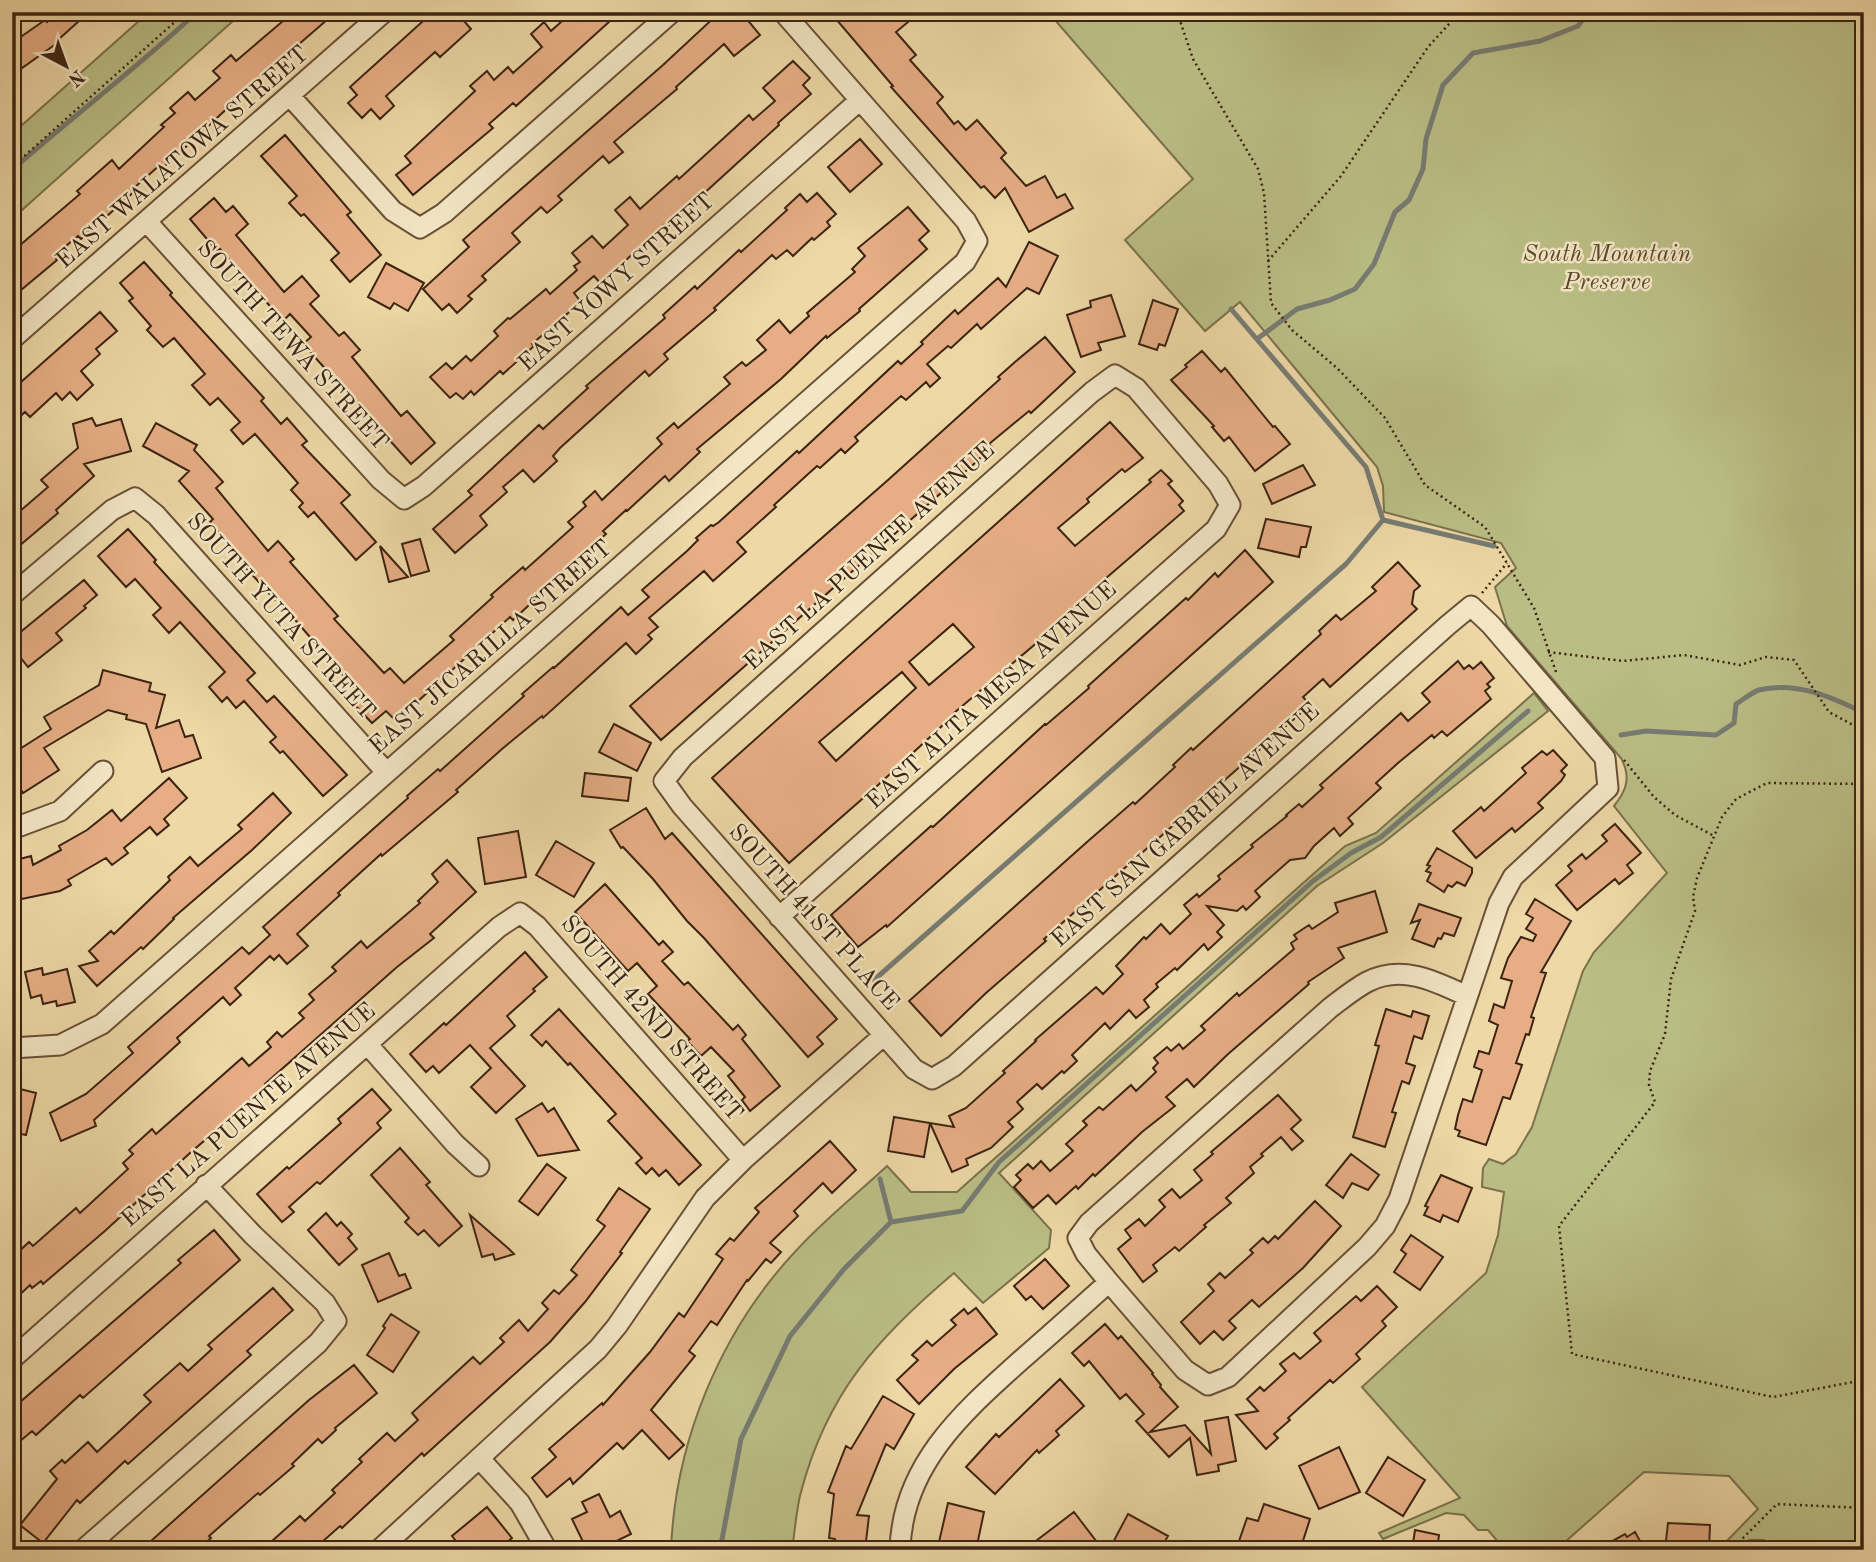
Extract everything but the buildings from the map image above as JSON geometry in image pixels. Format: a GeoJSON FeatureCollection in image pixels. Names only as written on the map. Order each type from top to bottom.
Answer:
{"type":"FeatureCollection","features":[{"type":"Feature","properties":{"kind":"street","name":"EAST WALATOWA STREET"},"geometry":{"type":"LineString","coordinates":[[12,339],[384,12]]}},
{"type":"Feature","properties":{"kind":"street"},"geometry":{"type":"LineString","coordinates":[[290,96],[393,211],[420,228],[444,213],[672,12]]}},
{"type":"Feature","properties":{"kind":"street"},"geometry":{"type":"LineString","coordinates":[[783,12],[860,100]]}},
{"type":"Feature","properties":{"kind":"street","name":"EAST JICARILLA STREET"},"geometry":{"type":"LineString","coordinates":[[12,1048],[62,1054],[102,1024],[965,262],[977,241],[965,221],[860,100]]}},
{"type":"Feature","properties":{"kind":"street","name":"EAST YOWY STREET"},"geometry":{"type":"LineString","coordinates":[[404,499],[424,486],[860,100]]}},
{"type":"Feature","properties":{"kind":"street","name":"SOUTH TEWA STREET"},"geometry":{"type":"LineString","coordinates":[[147,222],[381,480],[404,499]]}},
{"type":"Feature","properties":{"kind":"street","name":"EAST LA PUENTE AVENUE"},"geometry":{"type":"LineString","coordinates":[[664,782],[683,757],[1082,401],[1115,375],[1136,388],[1218,484],[1230,505]]}},
{"type":"Feature","properties":{"kind":"street","name":"SOUTH YUTA STREET"},"geometry":{"type":"LineString","coordinates":[[12,595],[112,510],[135,498],[156,515],[386,772]]}},
{"type":"Feature","properties":{"kind":"street","name":"EAST ALTA MESA AVENUE"},"geometry":{"type":"LineString","coordinates":[[779,917],[1216,529],[1230,505]]}},
{"type":"Feature","properties":{"kind":"street"},"geometry":{"type":"LineString","coordinates":[[1467,996],[1423,976],[1396,974],[1368,981],[1330,1008],[1089,1223],[1078,1238],[1086,1254],[1185,1370],[1208,1385],[1228,1377],[1367,1247],[1385,1226],[1399,1199],[1499,903],[1513,877],[1608,788],[1605,758],[1491,625],[1471,606]]}},
{"type":"Feature","properties":{"kind":"street","name":"EAST SAN GABRIEL AVENUE"},"geometry":{"type":"LineString","coordinates":[[932,1079],[954,1066],[1471,606]]}},
{"type":"Feature","properties":{"kind":"street"},"geometry":{"type":"LineString","coordinates":[[12,829],[60,811],[103,771]]}},
{"type":"Feature","properties":{"kind":"street","name":"SOUTH 41ST PLACE"},"geometry":{"type":"LineString","coordinates":[[664,782],[682,806],[914,1069],[932,1079]]}},
{"type":"Feature","properties":{"kind":"street","name":"EAST LA PUENTE AVENUE"},"geometry":{"type":"LineString","coordinates":[[12,1359],[499,927],[520,913]]}},
{"type":"Feature","properties":{"kind":"street","name":"SOUTH 42ND STREET"},"geometry":{"type":"LineString","coordinates":[[520,913],[537,926],[743,1160]]}},
{"type":"Feature","properties":{"kind":"street"},"geometry":{"type":"LineString","coordinates":[[379,1550],[598,1349],[617,1326],[705,1198],[743,1160],[884,1035]]}},
{"type":"Feature","properties":{"kind":"street"},"geometry":{"type":"LineString","coordinates":[[368,1045],[455,1144],[479,1166]]}},
{"type":"Feature","properties":{"kind":"street"},"geometry":{"type":"LineString","coordinates":[[83,1550],[318,1342],[336,1321],[326,1303],[206,1185]]}},
{"type":"Feature","properties":{"kind":"street"},"geometry":{"type":"LineString","coordinates":[[900,1550],[909,1494],[950,1427],[1109,1282]]}},
{"type":"Feature","properties":{"kind":"street"},"geometry":{"type":"LineString","coordinates":[[480,1459],[520,1503],[547,1550]]}},
{"type":"Feature","properties":{"kind":"path"},"geometry":{"type":"LineString","coordinates":[[12,167],[186,12]]}},
{"type":"Feature","properties":{"kind":"path"},"geometry":{"type":"LineString","coordinates":[[1177,12],[1193,59],[1258,169],[1264,193],[1271,303],[1292,330],[1337,368],[1385,418],[1425,485],[1485,527],[1534,608],[1548,652],[1623,660],[1684,655],[1740,665],[1766,657],[1794,660],[1829,712],[1864,731]]}},
{"type":"Feature","properties":{"kind":"path"},"geometry":{"type":"LineString","coordinates":[[1268,261],[1341,176],[1428,47],[1460,12]]}},
{"type":"Feature","properties":{"kind":"path"},"geometry":{"type":"LineString","coordinates":[[1471,606],[1507,563]]}},
{"type":"Feature","properties":{"kind":"path"},"geometry":{"type":"LineString","coordinates":[[1864,784],[1767,783],[1736,799],[1722,817],[1698,878],[1693,897],[1695,911],[1671,979],[1665,1034],[1650,1071],[1649,1085],[1655,1102],[1559,1226],[1572,1354],[1773,1397],[1864,1380]]}},
{"type":"Feature","properties":{"kind":"path"},"geometry":{"type":"LineString","coordinates":[[1731,1550],[1777,1504],[1864,1508]]}},
{"type":"Feature","properties":{"kind":"green space"},"geometry":{"type":"Polygon","coordinates":[[[149,12],[243,12],[12,219],[12,134],[149,12]]]}},
{"type":"Feature","properties":{"kind":"green space","name":"South Mountain Preserve"},"geometry":{"type":"Polygon","coordinates":[[[1048,12],[1864,12],[1864,1550],[1773,1550],[1764,1540],[1749,1540],[1739,1550],[1718,1550],[1758,1509],[1729,1476],[1644,1472],[1556,1550],[1505,1550],[1488,1530],[1478,1530],[1464,1515],[1446,1513],[1383,1539],[1379,1533],[1460,1498],[1362,1387],[1486,1273],[1498,1235],[1504,1192],[1482,1187],[1483,1168],[1489,1159],[1503,1164],[1516,1154],[1532,1127],[1583,971],[1594,952],[1667,873],[1614,806],[1622,794],[1627,777],[1621,758],[1507,626],[1495,587],[1516,568],[1501,543],[1384,512],[1383,486],[1377,467],[1240,302],[1205,331],[1125,240],[1193,179],[1048,12]]]}},
{"type":"Feature","properties":{"kind":"green space"},"geometry":{"type":"Polygon","coordinates":[[[1534,693],[1548,711],[1383,843],[1317,886],[999,1173],[1051,1230],[1049,1248],[983,1303],[954,1273],[879,1344],[841,1396],[825,1425],[801,1492],[792,1550],[671,1550],[681,1469],[706,1391],[744,1318],[767,1285],[815,1231],[887,1166],[911,1192],[957,1192],[1345,846],[1376,833],[1534,693]]]}},
{"type":"Feature","properties":{"kind":"waterway"},"geometry":{"type":"LineString","coordinates":[[12,170],[197,12]]}},
{"type":"Feature","properties":{"kind":"waterway"},"geometry":{"type":"LineString","coordinates":[[1257,339],[1297,309],[1330,300],[1355,289],[1374,264],[1395,212],[1409,200],[1423,169],[1426,139],[1443,85],[1473,53],[1540,41],[1578,26],[1589,12]]}},
{"type":"Feature","properties":{"kind":"waterway"},"geometry":{"type":"LineString","coordinates":[[874,980],[1346,564],[1383,520],[1366,467],[1231,309]]}},
{"type":"Feature","properties":{"kind":"waterway"},"geometry":{"type":"LineString","coordinates":[[1383,520],[1494,546]]}},
{"type":"Feature","properties":{"kind":"waterway"},"geometry":{"type":"LineString","coordinates":[[1621,735],[1646,731],[1716,735],[1734,723],[1736,704],[1756,691],[1773,688],[1813,692],[1864,713]]}},
{"type":"Feature","properties":{"kind":"waterway"},"geometry":{"type":"LineString","coordinates":[[720,1550],[741,1439],[790,1336],[844,1269],[891,1222],[962,1211],[999,1162],[1313,881],[1351,853],[1381,837],[1528,711]]}},
{"type":"Feature","properties":{"kind":"waterway"},"geometry":{"type":"LineString","coordinates":[[880,1179],[891,1222]]}}]}
